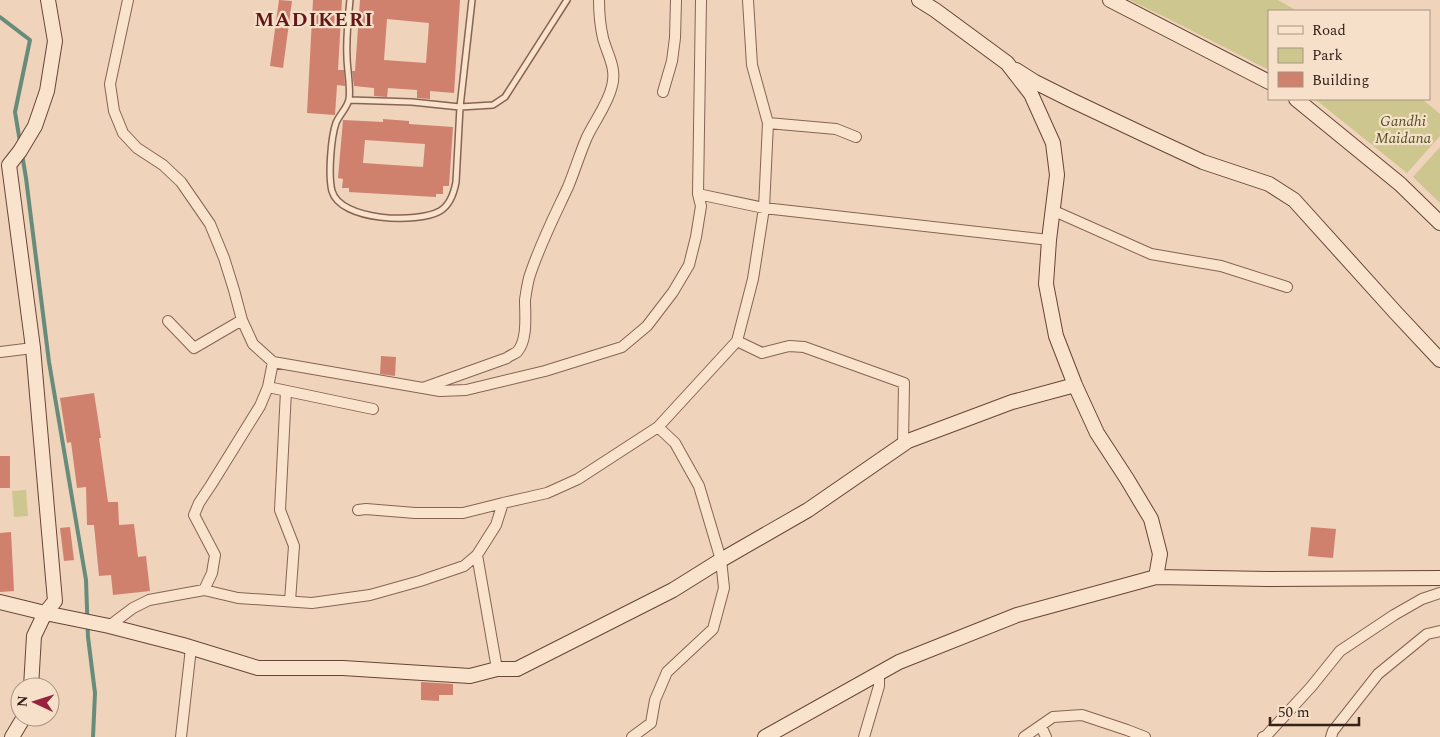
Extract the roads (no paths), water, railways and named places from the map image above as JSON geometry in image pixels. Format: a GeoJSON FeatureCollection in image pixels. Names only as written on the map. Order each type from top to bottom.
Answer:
{"type":"FeatureCollection","features":[{"type":"Feature","properties":{"kind":"street"},"geometry":{"type":"LineString","coordinates":[[32,677],[34,636],[45,613],[55,601],[32,348],[8,165],[20,151],[35,126],[47,91],[55,41],[48,0]]}},
{"type":"Feature","properties":{"kind":"street"},"geometry":{"type":"LineString","coordinates":[[128,0],[110,84],[114,111],[122,133],[136,148],[162,165],[181,182],[210,224],[224,258],[242,320],[253,344],[273,362],[440,391],[466,390],[545,371],[622,347],[647,326],[673,292],[688,265],[696,237],[701,206],[698,194],[701,0]]}},
{"type":"Feature","properties":{"kind":"street"},"geometry":{"type":"LineString","coordinates":[[422,388],[507,358],[516,352],[522,341],[527,315],[525,302],[526,288],[532,270],[585,143],[607,100],[612,85],[614,72],[604,38],[599,13],[599,0]]}},
{"type":"Feature","properties":{"kind":"street"},"geometry":{"type":"LineString","coordinates":[[663,92],[672,61],[676,0]]}},
{"type":"Feature","properties":{"kind":"street"},"geometry":{"type":"LineString","coordinates":[[358,510],[463,513],[548,493],[578,479],[658,427],[737,342],[753,279],[764,208],[768,123],[752,65],[748,0]]}},
{"type":"Feature","properties":{"kind":"street"},"geometry":{"type":"LineString","coordinates":[[919,0],[1035,82],[1203,162],[1268,184],[1294,200],[1440,360]]}},
{"type":"Feature","properties":{"kind":"street"},"geometry":{"type":"LineString","coordinates":[[1110,0],[1268,81]]}},
{"type":"Feature","properties":{"kind":"street"},"geometry":{"type":"LineString","coordinates":[[1007,63],[1031,94],[1053,143],[1057,175],[1046,284],[1056,336],[1075,385],[1097,433],[1151,519],[1160,554],[1156,577]]}},
{"type":"Feature","properties":{"kind":"street"},"geometry":{"type":"LineString","coordinates":[[1297,100],[1400,184],[1440,223]]}},
{"type":"Feature","properties":{"kind":"street"},"geometry":{"type":"LineString","coordinates":[[768,123],[836,129],[856,137]]}},
{"type":"Feature","properties":{"kind":"street"},"geometry":{"type":"LineString","coordinates":[[698,194],[764,208],[1049,240]]}},
{"type":"Feature","properties":{"kind":"street"},"geometry":{"type":"LineString","coordinates":[[1052,210],[1151,254],[1221,266],[1287,287]]}},
{"type":"Feature","properties":{"kind":"street"},"geometry":{"type":"LineString","coordinates":[[168,320],[194,348],[242,320]]}},
{"type":"Feature","properties":{"kind":"street"},"geometry":{"type":"LineString","coordinates":[[737,342],[762,353],[789,346],[804,348],[904,383],[903,444]]}},
{"type":"Feature","properties":{"kind":"street"},"geometry":{"type":"LineString","coordinates":[[0,352],[32,348]]}},
{"type":"Feature","properties":{"kind":"street"},"geometry":{"type":"LineString","coordinates":[[204,590],[212,573],[215,555],[194,515],[198,503],[212,485],[260,406],[268,387],[273,362]]}},
{"type":"Feature","properties":{"kind":"street"},"geometry":{"type":"LineString","coordinates":[[0,602],[110,626],[258,668],[343,668],[470,676],[497,669],[517,668],[673,590],[808,510],[903,444],[1012,402],[1075,385]]}},
{"type":"Feature","properties":{"kind":"street"},"geometry":{"type":"LineString","coordinates":[[268,387],[373,409]]}},
{"type":"Feature","properties":{"kind":"street"},"geometry":{"type":"LineString","coordinates":[[286,391],[280,510],[294,546],[290,601]]}},
{"type":"Feature","properties":{"kind":"street"},"geometry":{"type":"LineString","coordinates":[[632,737],[651,722],[655,700],[667,672],[713,629],[724,588],[721,560],[699,486],[675,444],[658,427]]}},
{"type":"Feature","properties":{"kind":"street"},"geometry":{"type":"LineString","coordinates":[[110,626],[132,608],[149,600],[204,590],[238,598],[312,603],[370,595],[420,581],[464,566],[477,555],[496,526],[503,503]]}},
{"type":"Feature","properties":{"kind":"street"},"geometry":{"type":"LineString","coordinates":[[477,555],[497,669]]}},
{"type":"Feature","properties":{"kind":"street"},"geometry":{"type":"LineString","coordinates":[[766,737],[899,662],[1017,615],[1156,577],[1268,579],[1440,578]]}},
{"type":"Feature","properties":{"kind":"street"},"geometry":{"type":"LineString","coordinates":[[1263,737],[1311,687],[1340,651],[1394,614],[1422,599],[1440,593]]}},
{"type":"Feature","properties":{"kind":"street"},"geometry":{"type":"LineString","coordinates":[[1331,737],[1333,731],[1378,674],[1427,634],[1440,631]]}},
{"type":"Feature","properties":{"kind":"street"},"geometry":{"type":"LineString","coordinates":[[181,737],[191,648]]}},
{"type":"Feature","properties":{"kind":"street"},"geometry":{"type":"LineString","coordinates":[[864,737],[879,686],[879,673]]}},
{"type":"Feature","properties":{"kind":"street"},"geometry":{"type":"LineString","coordinates":[[1024,737],[1053,717],[1082,715],[1145,737]]}},
{"type":"Feature","properties":{"kind":"street"},"geometry":{"type":"LineString","coordinates":[[1036,737],[1041,726]]}},
{"type":"Feature","properties":{"kind":"street"},"geometry":{"type":"LineString","coordinates":[[1041,726],[1046,737]]}},
{"type":"Feature","properties":{"kind":"lane"},"geometry":{"type":"LineString","coordinates":[[350,0],[347,55],[349,100],[336,123],[333,138],[330,178],[332,192],[337,202],[359,213],[377,217],[403,218],[425,216],[440,211],[448,204],[454,193],[460,107],[472,0]]}},
{"type":"Feature","properties":{"kind":"lane"},"geometry":{"type":"LineString","coordinates":[[349,100],[412,102],[460,107],[493,105],[505,97],[567,0]]}},
{"type":"Feature","properties":{"kind":"waterway"},"geometry":{"type":"LineString","coordinates":[[0,17],[30,40],[15,112],[20,142]]}},
{"type":"Feature","properties":{"kind":"waterway"},"geometry":{"type":"LineString","coordinates":[[22,154],[49,362],[86,580],[88,637],[95,693],[93,737]]}},
{"type":"Feature","properties":{"kind":"district","name":"MADIKERI"},"geometry":{"type":"Point","coordinates":[314,20]}},
{"type":"Feature","properties":{"kind":"park label","name":"Gandhi Maidana"},"geometry":{"type":"Point","coordinates":[1403,130]}}]}
